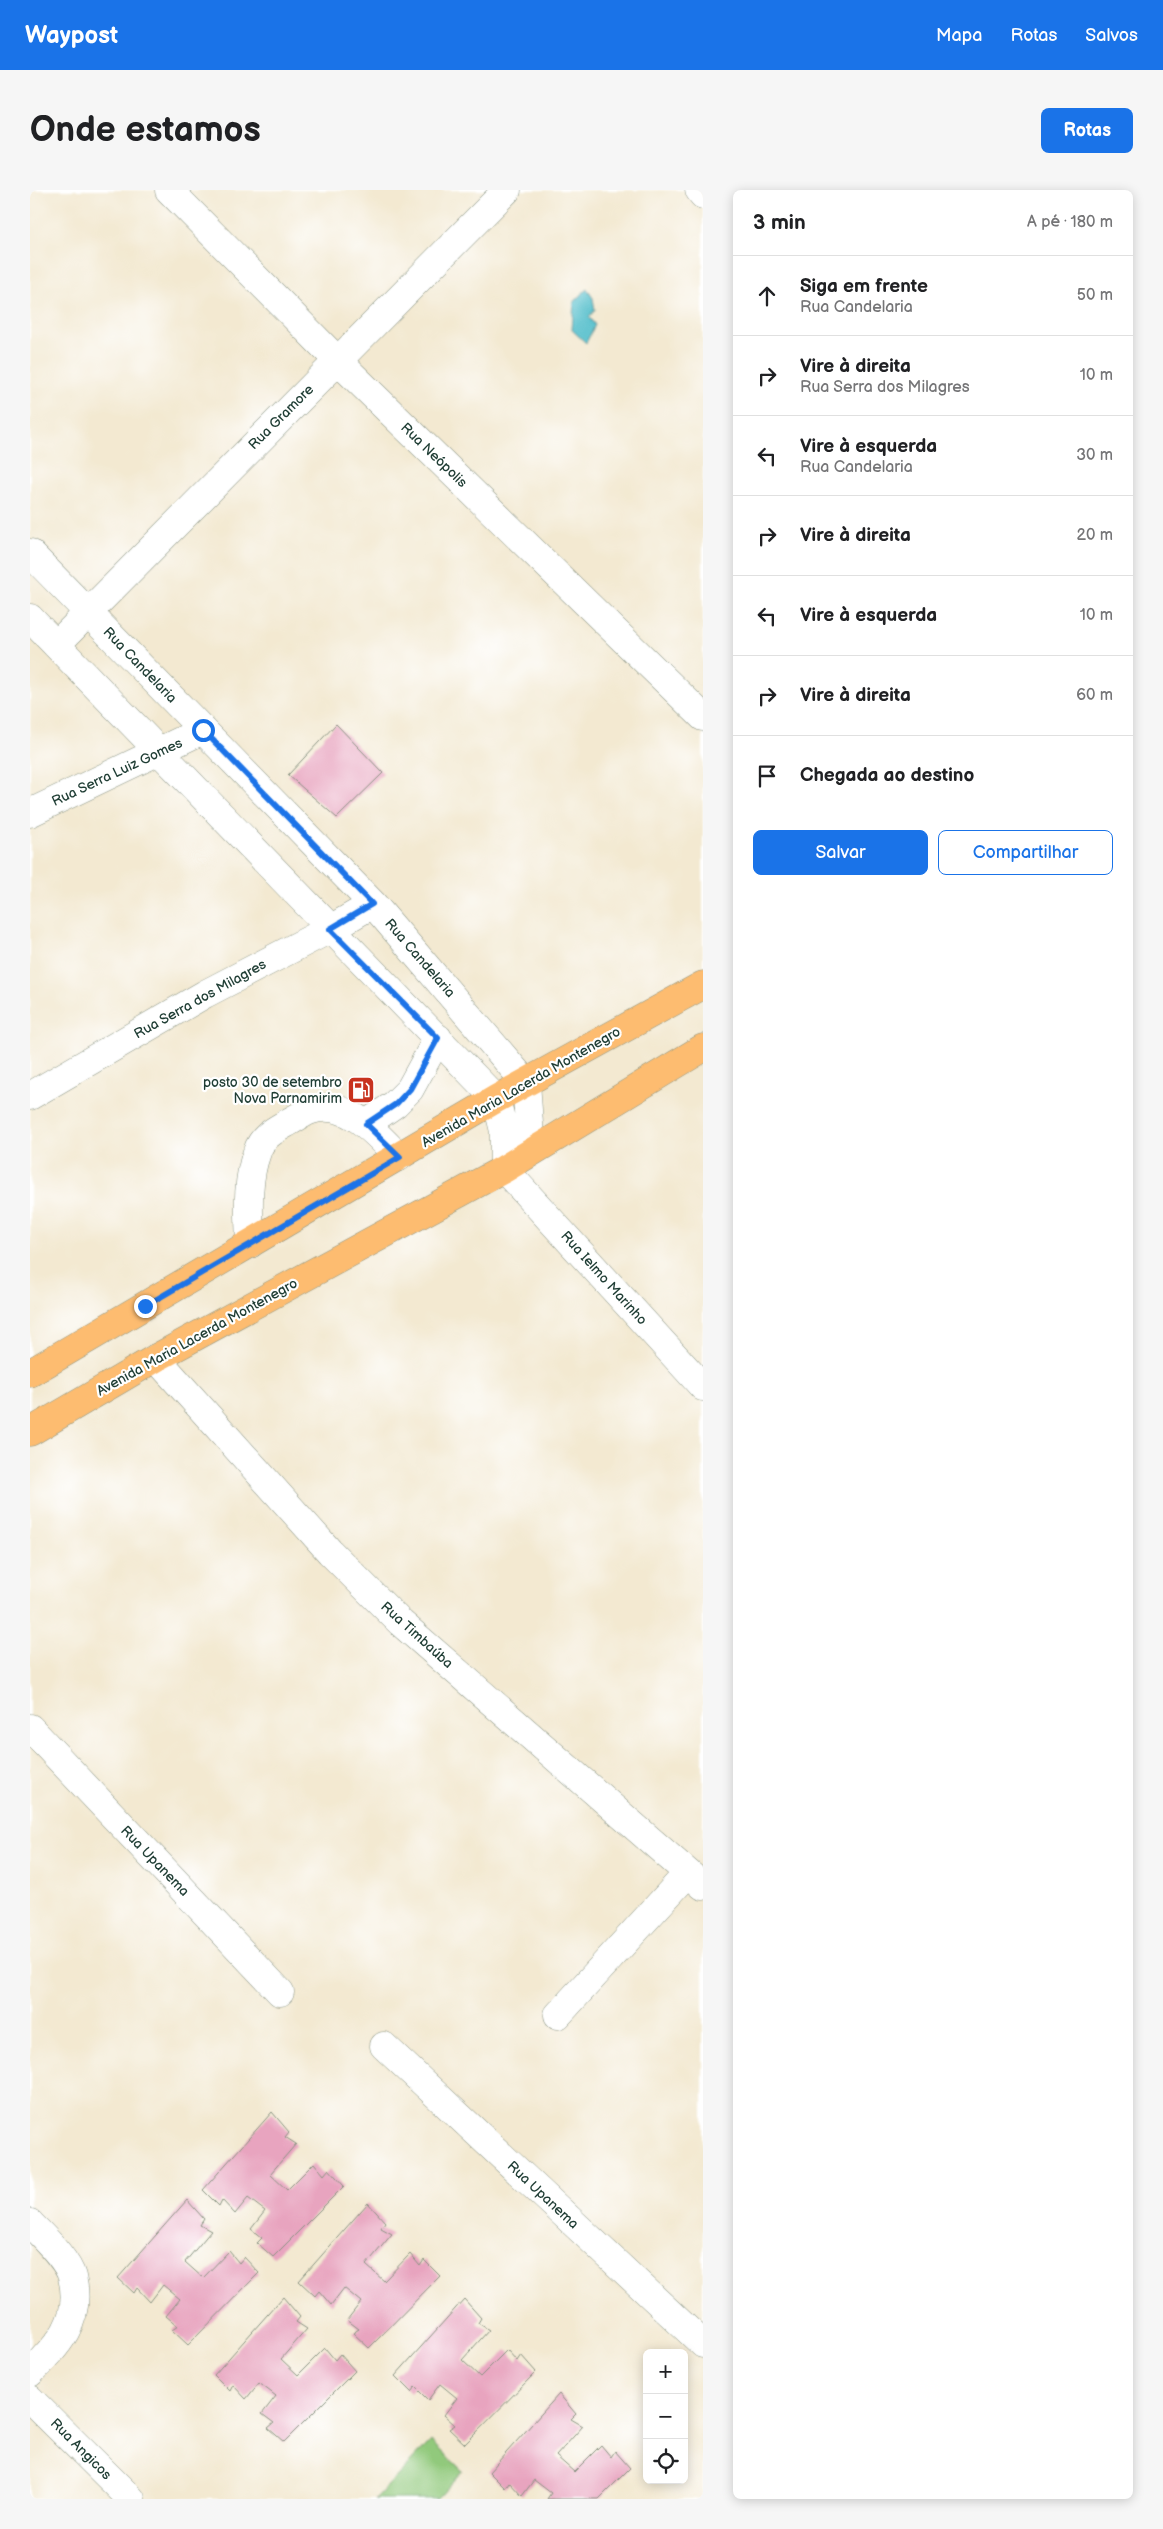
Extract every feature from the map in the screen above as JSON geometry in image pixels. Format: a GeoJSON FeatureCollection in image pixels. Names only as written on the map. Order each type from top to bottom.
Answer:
{"type":"FeatureCollection","features":[{"type":"Feature","properties":{"kind":"main road","name":"Avenida Maria Lacerda Montenegro"},"geometry":{"type":"LineString","coordinates":[[30,1373],[496,1099],[703,985]]}},
{"type":"Feature","properties":{"kind":"main road","name":"Avenida Maria Lacerda Montenegro"},"geometry":{"type":"LineString","coordinates":[[30,1432],[156,1358],[504,1169],[703,1048]]}},
{"type":"Feature","properties":{"kind":"street","name":"Rua Neópolis"},"geometry":{"type":"LineString","coordinates":[[169,190],[337,360],[703,717]]}},
{"type":"Feature","properties":{"kind":"street","name":"Rua Gramore"},"geometry":{"type":"LineString","coordinates":[[56,645],[507,190]]}},
{"type":"Feature","properties":{"kind":"street"},"geometry":{"type":"LineString","coordinates":[[698,190],[703,195]]}},
{"type":"Feature","properties":{"kind":"street","name":"Rua Candelaria"},"geometry":{"type":"LineString","coordinates":[[30,552],[372,904],[526,1083]]}},
{"type":"Feature","properties":{"kind":"street"},"geometry":{"type":"LineString","coordinates":[[30,618],[496,1099],[504,1131],[504,1169]]}},
{"type":"Feature","properties":{"kind":"street","name":"Rua Serra Luiz Gomes"},"geometry":{"type":"LineString","coordinates":[[30,813],[203,730]]}},
{"type":"Feature","properties":{"kind":"street","name":"Rua Serra dos Milagres"},"geometry":{"type":"LineString","coordinates":[[30,1096],[205,994],[330,929],[372,904]]}},
{"type":"Feature","properties":{"kind":"street"},"geometry":{"type":"LineString","coordinates":[[366,1124],[396,1104],[410,1089],[438,1038]]}},
{"type":"Feature","properties":{"kind":"street"},"geometry":{"type":"LineString","coordinates":[[526,1083],[531,1151]]}},
{"type":"Feature","properties":{"kind":"street"},"geometry":{"type":"LineString","coordinates":[[250,1244],[249,1197],[251,1173],[257,1150],[269,1133],[311,1110],[331,1108],[349,1114],[366,1124],[400,1157]]}},
{"type":"Feature","properties":{"kind":"street","name":"Rua Ielmo Marinho"},"geometry":{"type":"LineString","coordinates":[[504,1169],[703,1387]]}},
{"type":"Feature","properties":{"kind":"street","name":"Rua Timbaúba"},"geometry":{"type":"LineString","coordinates":[[156,1358],[330,1552],[402,1623],[695,1880]]}},
{"type":"Feature","properties":{"kind":"street","name":"Rua Upanema"},"geometry":{"type":"LineString","coordinates":[[30,1728],[280,1992]]}},
{"type":"Feature","properties":{"kind":"street"},"geometry":{"type":"LineString","coordinates":[[558,2015],[695,1880]]}},
{"type":"Feature","properties":{"kind":"street","name":"Rua Upanema"},"geometry":{"type":"LineString","coordinates":[[384,2046],[703,2344]]}},
{"type":"Feature","properties":{"kind":"street"},"geometry":{"type":"LineString","coordinates":[[30,2222],[58,2254],[72,2276],[73,2304],[69,2329],[56,2348],[30,2373]]}},
{"type":"Feature","properties":{"kind":"street","name":"Rua Angicos"},"geometry":{"type":"LineString","coordinates":[[30,2399],[131,2499]]}},
{"type":"Feature","properties":{"kind":"green space"},"geometry":{"type":"Polygon","coordinates":[[[431,2441],[463,2471],[437,2499],[375,2499],[431,2441]]]}},
{"type":"Feature","properties":{"kind":"water"},"geometry":{"type":"Polygon","coordinates":[[[587,289],[593,298],[595,310],[589,317],[595,325],[586,343],[572,330],[574,301],[587,289]]]}},
{"type":"Feature","properties":{"kind":"building"},"geometry":{"type":"Polygon","coordinates":[[[336,724],[383,773],[337,818],[288,775],[336,724]]]}},
{"type":"Feature","properties":{"kind":"building"},"geometry":{"type":"Polygon","coordinates":[[[272,2112],[289,2132],[285,2137],[296,2144],[270,2174],[287,2190],[314,2163],[324,2175],[329,2169],[344,2186],[273,2257],[257,2243],[262,2238],[251,2229],[265,2211],[248,2198],[235,2214],[222,2200],[219,2206],[203,2190],[272,2112]]]}},
{"type":"Feature","properties":{"kind":"building"},"geometry":{"type":"Polygon","coordinates":[[[187,2200],[204,2219],[200,2225],[211,2231],[185,2262],[203,2278],[229,2251],[239,2263],[244,2257],[259,2273],[188,2345],[172,2330],[178,2326],[166,2316],[180,2299],[163,2285],[150,2302],[137,2288],[134,2293],[118,2278],[187,2200]]]}},
{"type":"Feature","properties":{"kind":"building"},"geometry":{"type":"Polygon","coordinates":[[[368,2203],[385,2222],[381,2228],[392,2234],[366,2265],[384,2281],[410,2254],[420,2266],[424,2260],[440,2276],[369,2348],[353,2333],[359,2329],[347,2320],[361,2302],[344,2288],[331,2305],[319,2291],[315,2296],[299,2281],[368,2203]]]}},
{"type":"Feature","properties":{"kind":"building"},"geometry":{"type":"Polygon","coordinates":[[[283,2297],[300,2317],[296,2322],[307,2329],[281,2359],[298,2375],[325,2348],[335,2360],[340,2354],[355,2371],[284,2442],[268,2428],[274,2423],[262,2414],[276,2396],[259,2383],[246,2399],[233,2385],[230,2391],[214,2375],[283,2297]]]}},
{"type":"Feature","properties":{"kind":"building"},"geometry":{"type":"Polygon","coordinates":[[[464,2299],[481,2318],[478,2323],[489,2330],[462,2360],[480,2377],[507,2350],[517,2361],[521,2355],[536,2372],[465,2444],[449,2429],[455,2425],[444,2415],[457,2398],[440,2384],[428,2400],[415,2387],[411,2392],[395,2376],[464,2299]]]}},
{"type":"Feature","properties":{"kind":"building"},"geometry":{"type":"Polygon","coordinates":[[[559,2394],[576,2414],[571,2419],[583,2426],[556,2456],[574,2472],[601,2445],[611,2457],[615,2451],[630,2468],[599,2499],[547,2499],[551,2493],[534,2480],[522,2496],[509,2482],[505,2488],[489,2472],[559,2394]]]}},
{"type":"Feature","properties":{"kind":"place","name":"posto 30 de setembro Nova Parnamirim"},"geometry":{"type":"Point","coordinates":[361,1090]}},
{"type":"Feature","properties":{"kind":"route"},"geometry":{"type":"LineString","coordinates":[[145,1306],[400,1157],[366,1124],[396,1104],[410,1089],[438,1038],[330,929],[372,904],[203,730]]}}]}
